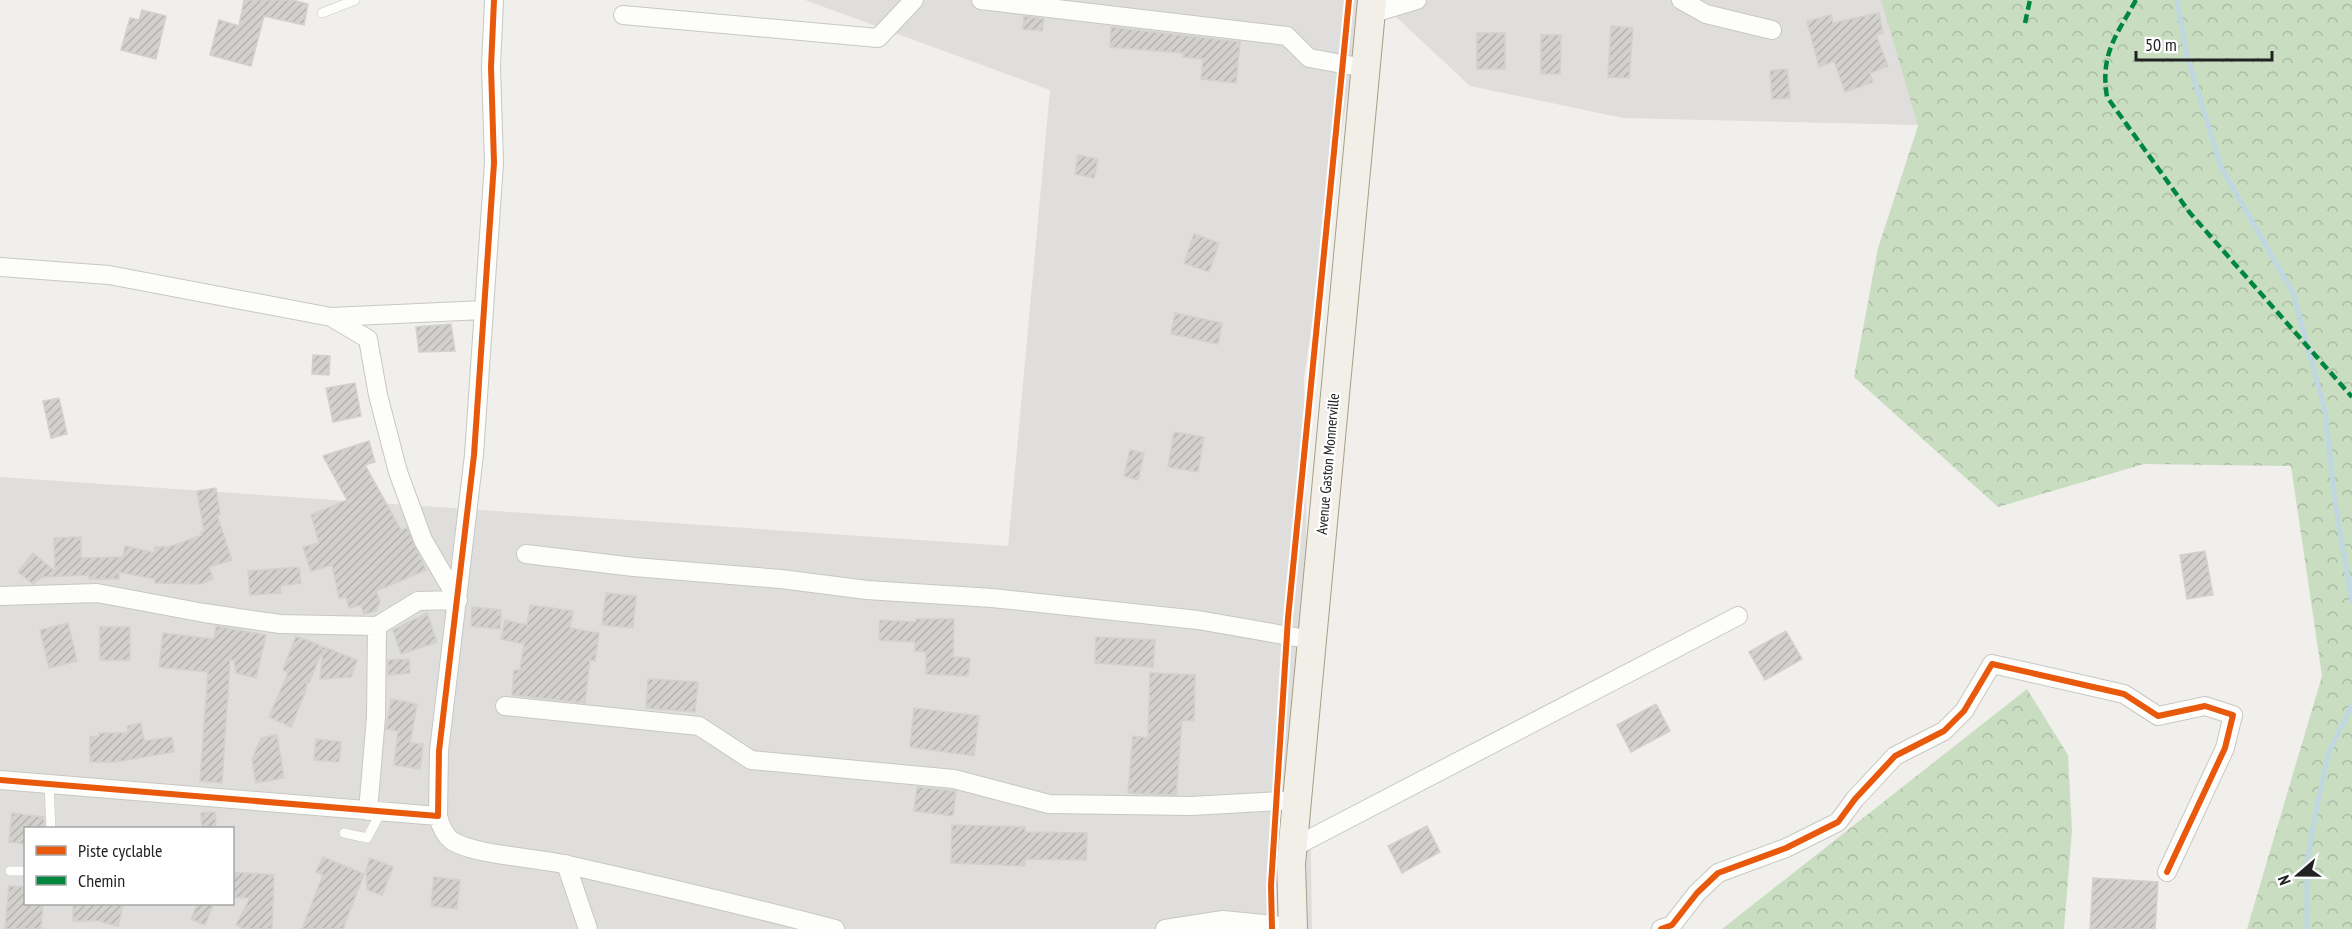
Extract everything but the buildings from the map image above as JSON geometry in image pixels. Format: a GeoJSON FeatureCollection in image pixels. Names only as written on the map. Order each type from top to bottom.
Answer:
{"type":"FeatureCollection","features":[{"type":"Feature","properties":{"kind":"main road","name":"Avenue Gaston Monnerville"},"geometry":{"type":"LineString","coordinates":[[1293,928],[1291,896],[1293,847],[1371,7]]}},
{"type":"Feature","properties":{"kind":"street"},"geometry":{"type":"LineString","coordinates":[[494,0],[491,67],[494,163],[474,455],[439,751],[438,816],[441,825],[451,840],[469,847],[566,864],[663,888],[706,895],[835,929]]}},
{"type":"Feature","properties":{"kind":"street"},"geometry":{"type":"LineString","coordinates":[[623,15],[878,38],[914,0]]}},
{"type":"Feature","properties":{"kind":"street"},"geometry":{"type":"LineString","coordinates":[[981,0],[1287,36],[1309,58],[1365,68]]}},
{"type":"Feature","properties":{"kind":"street"},"geometry":{"type":"LineString","coordinates":[[1371,7],[1416,0]]}},
{"type":"Feature","properties":{"kind":"street"},"geometry":{"type":"LineString","coordinates":[[1682,0],[1706,14],[1772,30]]}},
{"type":"Feature","properties":{"kind":"street"},"geometry":{"type":"LineString","coordinates":[[0,267],[109,275],[331,317],[484,310]]}},
{"type":"Feature","properties":{"kind":"street"},"geometry":{"type":"LineString","coordinates":[[331,317],[368,339],[378,395],[399,472],[423,540],[458,600]]}},
{"type":"Feature","properties":{"kind":"street"},"geometry":{"type":"LineString","coordinates":[[526,554],[634,567],[781,579],[867,590],[992,598],[1198,620],[1312,640]]}},
{"type":"Feature","properties":{"kind":"street"},"geometry":{"type":"LineString","coordinates":[[0,596],[97,593],[204,613],[280,624],[377,626],[418,601],[458,600]]}},
{"type":"Feature","properties":{"kind":"street"},"geometry":{"type":"LineString","coordinates":[[1293,847],[1738,616]]}},
{"type":"Feature","properties":{"kind":"street"},"geometry":{"type":"LineString","coordinates":[[374,811],[377,626]]}},
{"type":"Feature","properties":{"kind":"street"},"geometry":{"type":"LineString","coordinates":[[1661,929],[1672,925],[1697,893],[1718,873],[1786,848],[1839,822],[1855,799],[1895,756],[1944,731],[1964,711],[1992,664],[2049,675],[2080,685],[2124,694],[2158,716],[2205,706],[2233,715],[2225,747],[2168,872]]}},
{"type":"Feature","properties":{"kind":"street"},"geometry":{"type":"LineString","coordinates":[[505,706],[699,726],[751,760],[954,779],[1049,804],[1191,806],[1298,800]]}},
{"type":"Feature","properties":{"kind":"street"},"geometry":{"type":"LineString","coordinates":[[0,780],[438,816]]}},
{"type":"Feature","properties":{"kind":"street"},"geometry":{"type":"LineString","coordinates":[[566,864],[588,929]]}},
{"type":"Feature","properties":{"kind":"street"},"geometry":{"type":"LineString","coordinates":[[1165,929],[1223,920],[1293,928]]}},
{"type":"Feature","properties":{"kind":"lane"},"geometry":{"type":"LineString","coordinates":[[322,13],[355,0]]}},
{"type":"Feature","properties":{"kind":"lane"},"geometry":{"type":"LineString","coordinates":[[49,784],[51,827]]}},
{"type":"Feature","properties":{"kind":"lane"},"geometry":{"type":"LineString","coordinates":[[344,833],[367,838],[374,811]]}},
{"type":"Feature","properties":{"kind":"lane"},"geometry":{"type":"LineString","coordinates":[[10,871],[24,871]]}},
{"type":"Feature","properties":{"kind":"shaded area"},"geometry":{"type":"Polygon","coordinates":[[[805,0],[1362,0],[1304,377],[1312,929],[0,929],[0,477],[1008,546],[1050,90],[805,0]]]}},
{"type":"Feature","properties":{"kind":"shaded area"},"geometry":{"type":"Polygon","coordinates":[[[1378,0],[1882,0],[1918,125],[1623,118],[1470,86],[1378,0]]]}},
{"type":"Feature","properties":{"kind":"green space"},"geometry":{"type":"Polygon","coordinates":[[[1881,0],[2352,0],[2352,929],[2247,929],[2322,676],[2291,466],[2144,464],[1998,507],[1854,377],[1878,248],[1918,126],[1881,0]]]}},
{"type":"Feature","properties":{"kind":"green space"},"geometry":{"type":"Polygon","coordinates":[[[2027,689],[2068,755],[2072,830],[2064,929],[1722,929],[2027,689]]]}},
{"type":"Feature","properties":{"kind":"waterway"},"geometry":{"type":"LineString","coordinates":[[2177,0],[2187,56],[2221,167],[2293,293],[2325,411],[2335,502],[2352,601]]}},
{"type":"Feature","properties":{"kind":"waterway"},"geometry":{"type":"LineString","coordinates":[[2307,929],[2307,863],[2317,806],[2329,752],[2352,705]]}},
{"type":"Feature","properties":{"kind":"marked path"},"geometry":{"type":"LineString","coordinates":[[2025,23],[2030,0]]}},
{"type":"Feature","properties":{"kind":"marked path"},"geometry":{"type":"LineString","coordinates":[[2136,0],[2111,46],[2106,69],[2107,97],[2190,213],[2352,397]]}},
{"type":"Feature","properties":{"kind":"cycle path"},"geometry":{"type":"LineString","coordinates":[[0,780],[438,816],[439,751],[474,455],[494,163],[491,67],[494,0]]}},
{"type":"Feature","properties":{"kind":"cycle path"},"geometry":{"type":"LineString","coordinates":[[1272,929],[1271,885],[1288,618],[1349,0]]}},
{"type":"Feature","properties":{"kind":"cycle path"},"geometry":{"type":"LineString","coordinates":[[1661,929],[1672,925],[1697,893],[1718,873],[1786,848],[1838,822],[1855,799],[1895,756],[1944,731],[1964,711],[1992,664],[2124,694],[2158,716],[2205,706],[2233,715],[2225,748],[2167,872]]}}]}
